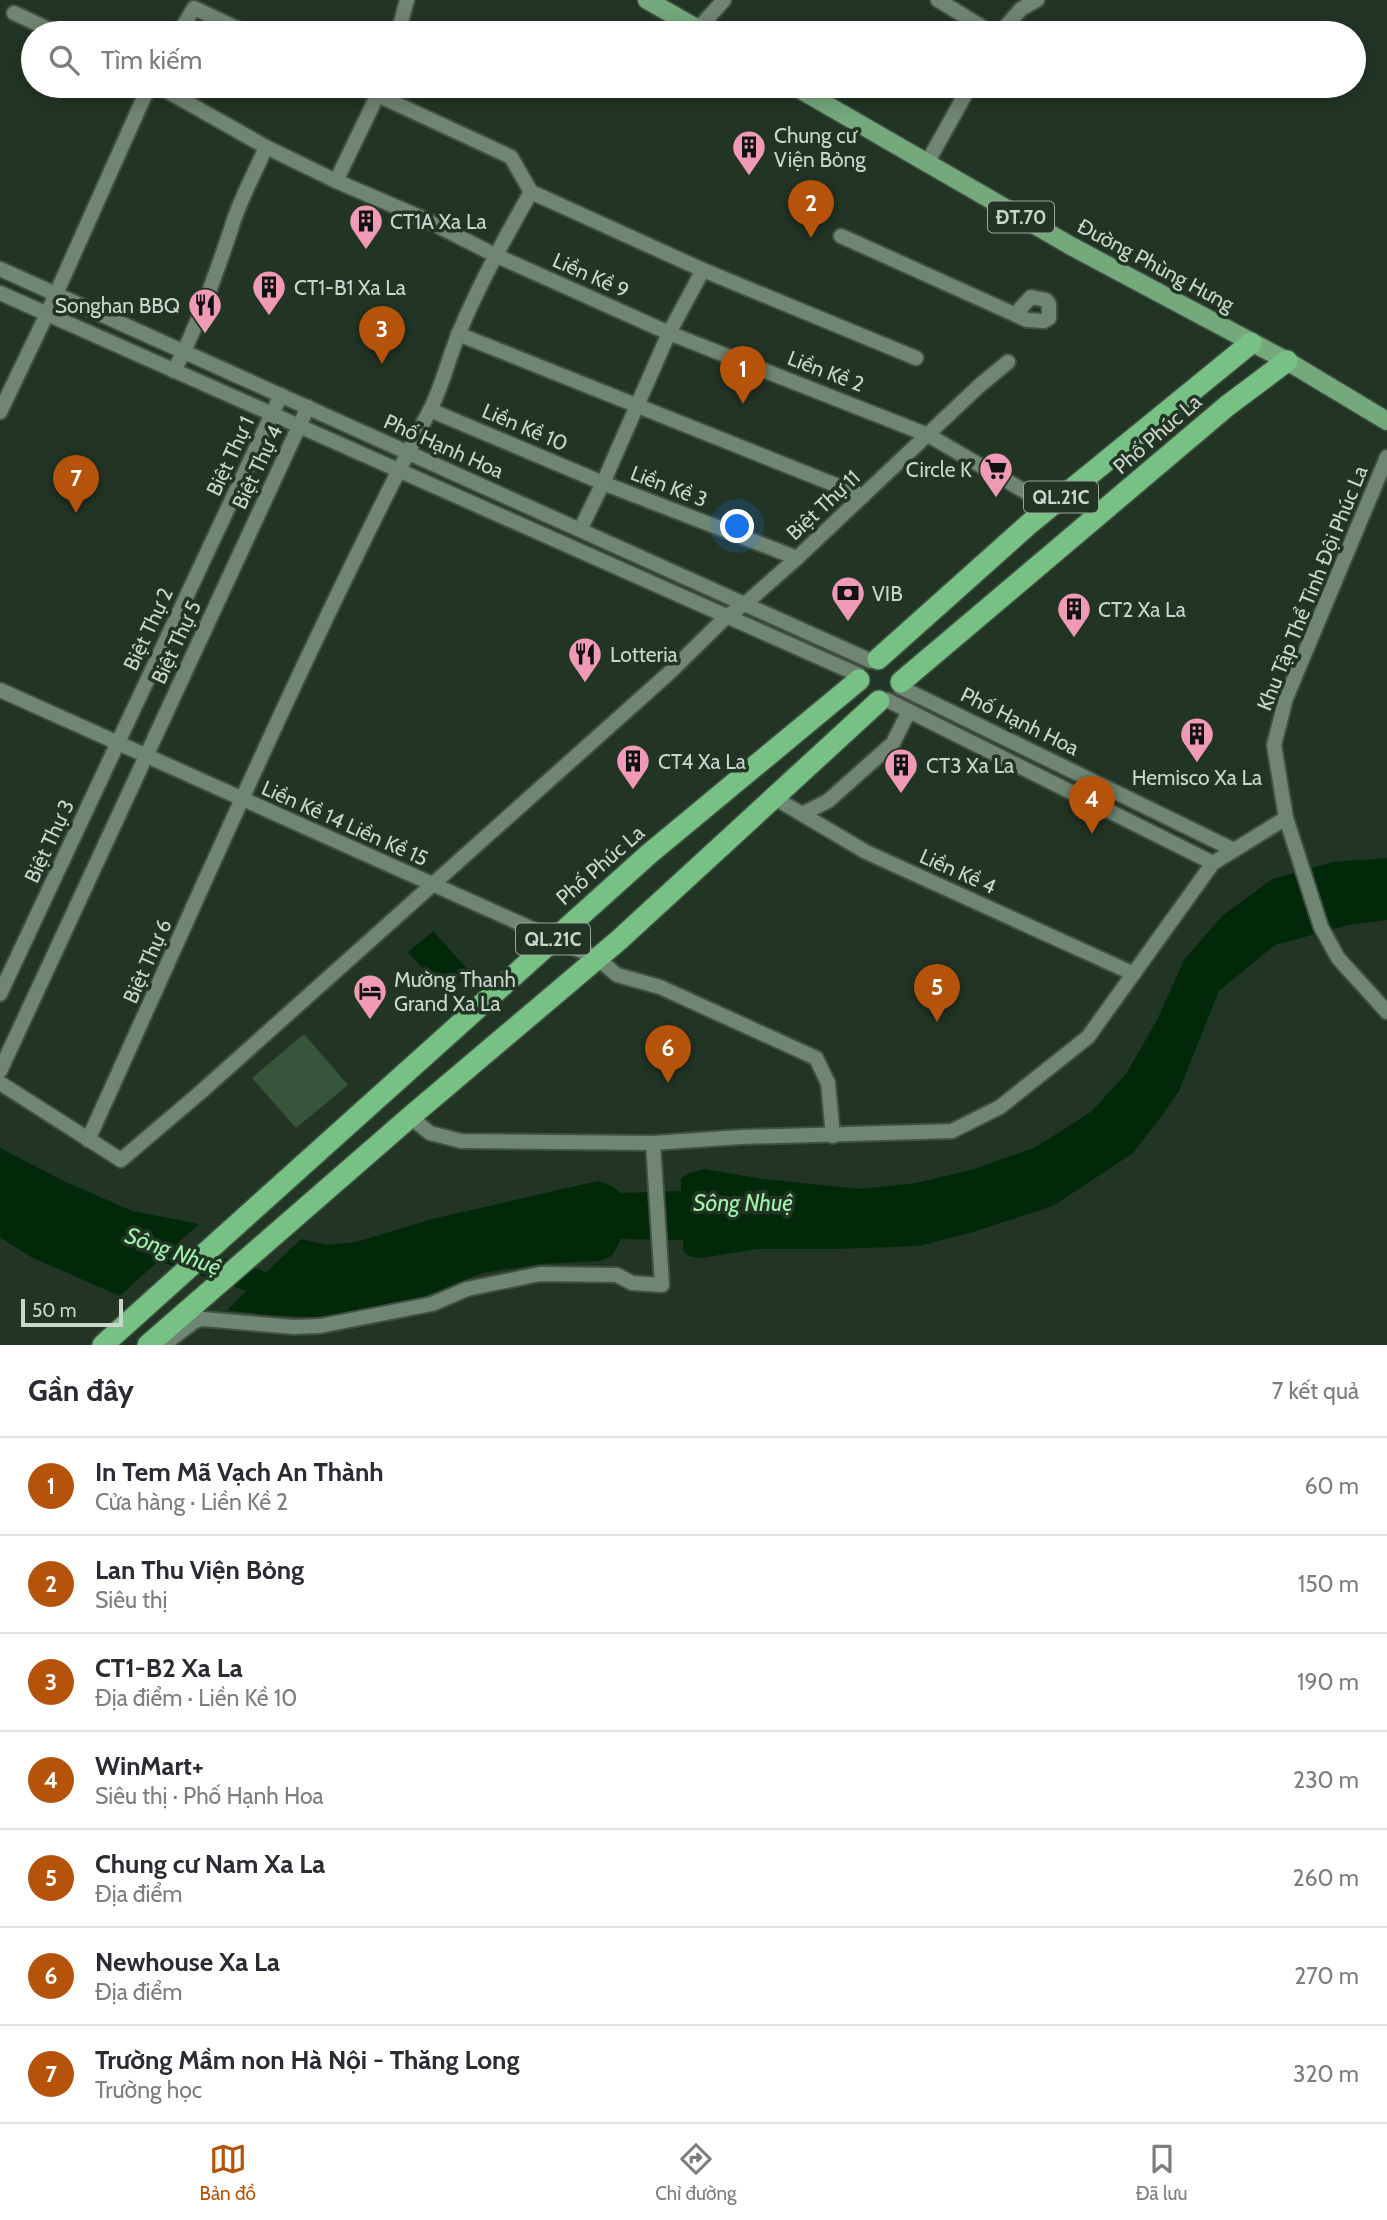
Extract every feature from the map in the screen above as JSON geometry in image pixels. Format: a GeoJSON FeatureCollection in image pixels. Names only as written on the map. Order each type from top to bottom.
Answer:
{"type":"FeatureCollection","features":[{"type":"Feature","properties":{"kind":"highway","name":"Phố Phúc La"},"geometry":{"type":"LineString","coordinates":[[103,1345],[649,854],[867,669],[1050,506],[1251,343]]}},
{"type":"Feature","properties":{"kind":"highway","name":"Phố Phúc La"},"geometry":{"type":"LineString","coordinates":[[156,1343],[410,1117],[597,958],[892,692],[1227,406],[1287,361]]}},
{"type":"Feature","properties":{"kind":"highway"},"geometry":{"type":"LineString","coordinates":[[885,659],[897,667],[892,692],[864,695],[867,669],[885,659]]}},
{"type":"Feature","properties":{"kind":"main road"},"geometry":{"type":"LineString","coordinates":[[647,0],[684,21]]}},
{"type":"Feature","properties":{"kind":"main road","name":"Đường Phùng Hưng"},"geometry":{"type":"LineString","coordinates":[[815,98],[1071,246],[1287,361],[1387,421]]}},
{"type":"Feature","properties":{"kind":"street"},"geometry":{"type":"LineString","coordinates":[[401,21],[407,0]]}},
{"type":"Feature","properties":{"kind":"street"},"geometry":{"type":"LineString","coordinates":[[708,21],[724,0]]}},
{"type":"Feature","properties":{"kind":"street"},"geometry":{"type":"LineString","coordinates":[[938,0],[972,21]]}},
{"type":"Feature","properties":{"kind":"street"},"geometry":{"type":"LineString","coordinates":[[1007,21],[1017,4],[1037,0]]}},
{"type":"Feature","properties":{"kind":"street"},"geometry":{"type":"LineString","coordinates":[[186,21],[194,8],[222,21]]}},
{"type":"Feature","properties":{"kind":"street"},"geometry":{"type":"LineString","coordinates":[[14,13],[31,21]]}},
{"type":"Feature","properties":{"kind":"street"},"geometry":{"type":"LineString","coordinates":[[0,412],[144,98]]}},
{"type":"Feature","properties":{"kind":"street","name":"Liền Kề 9"},"geometry":{"type":"LineString","coordinates":[[179,98],[266,147],[336,181],[420,216],[495,255],[669,333]]}},
{"type":"Feature","properties":{"kind":"street"},"geometry":{"type":"LineString","coordinates":[[336,181],[377,98]]}},
{"type":"Feature","properties":{"kind":"street"},"geometry":{"type":"LineString","coordinates":[[394,98],[511,158],[531,192],[703,270],[916,358]]}},
{"type":"Feature","properties":{"kind":"street"},"geometry":{"type":"LineString","coordinates":[[927,163],[963,98]]}},
{"type":"Feature","properties":{"kind":"street"},"geometry":{"type":"LineString","coordinates":[[174,371],[226,250],[232,225],[266,147]]}},
{"type":"Feature","properties":{"kind":"street"},"geometry":{"type":"LineString","coordinates":[[241,799],[398,470],[430,410],[458,334],[495,255],[531,192]]}},
{"type":"Feature","properties":{"kind":"street"},"geometry":{"type":"LineString","coordinates":[[842,236],[1021,315]]}},
{"type":"Feature","properties":{"kind":"street","name":"Phố Hạnh Hoa"},"geometry":{"type":"LineString","coordinates":[[0,269],[745,604],[867,669]]}},
{"type":"Feature","properties":{"kind":"street"},"geometry":{"type":"LineString","coordinates":[[580,530],[669,333],[703,270]]}},
{"type":"Feature","properties":{"kind":"street","name":"Phố Hạnh Hoa"},"geometry":{"type":"LineString","coordinates":[[0,293],[727,616],[867,669]]}},
{"type":"Feature","properties":{"kind":"street","name":"Liền Kề 2"},"geometry":{"type":"LineString","coordinates":[[669,333],[928,435],[1050,506]]}},
{"type":"Feature","properties":{"kind":"street"},"geometry":{"type":"LineString","coordinates":[[458,334],[863,496]]}},
{"type":"Feature","properties":{"kind":"street","name":"Biệt Thự 11"},"geometry":{"type":"LineString","coordinates":[[88,1140],[121,1160],[202,1091],[669,673],[727,616],[745,604],[797,558],[1008,362]]}},
{"type":"Feature","properties":{"kind":"street","name":"Biệt Thự 1"},"geometry":{"type":"LineString","coordinates":[[216,533],[281,396]]}},
{"type":"Feature","properties":{"kind":"street","name":"Biệt Thự 4"},"geometry":{"type":"LineString","coordinates":[[244,545],[308,408]]}},
{"type":"Feature","properties":{"kind":"street","name":"Liền Kề 10"},"geometry":{"type":"LineString","coordinates":[[430,410],[603,483]]}},
{"type":"Feature","properties":{"kind":"street","name":"Khu Tập Thể Tỉnh Đội Phúc La"},"geometry":{"type":"LineString","coordinates":[[1387,457],[1286,698],[1275,745],[1286,818],[1321,927],[1338,958],[1387,1012]]}},
{"type":"Feature","properties":{"kind":"street","name":"Liền Kề 3"},"geometry":{"type":"LineString","coordinates":[[603,483],[797,558]]}},
{"type":"Feature","properties":{"kind":"street","name":"Biệt Thự 2"},"geometry":{"type":"LineString","coordinates":[[118,743],[216,533]]}},
{"type":"Feature","properties":{"kind":"street","name":"Biệt Thự 5"},"geometry":{"type":"LineString","coordinates":[[146,756],[244,545]]}},
{"type":"Feature","properties":{"kind":"street","name":"Liền Kề 14 Liền Kề 15"},"geometry":{"type":"LineString","coordinates":[[0,690],[597,958],[617,975],[660,987],[816,1058],[828,1083],[833,1136]]}},
{"type":"Feature","properties":{"kind":"street","name":"Phố Hạnh Hoa"},"geometry":{"type":"LineString","coordinates":[[892,692],[909,711],[1213,863]]}},
{"type":"Feature","properties":{"kind":"street","name":"Phố Hạnh Hoa"},"geometry":{"type":"LineString","coordinates":[[892,692],[1234,850]]}},
{"type":"Feature","properties":{"kind":"street"},"geometry":{"type":"LineString","coordinates":[[802,814],[828,801],[892,743],[909,711]]}},
{"type":"Feature","properties":{"kind":"street","name":"Biệt Thự 3"},"geometry":{"type":"LineString","coordinates":[[0,994],[118,743]]}},
{"type":"Feature","properties":{"kind":"street"},"geometry":{"type":"LineString","coordinates":[[0,1071],[146,756]]}},
{"type":"Feature","properties":{"kind":"street","name":"Liền Kề 4"},"geometry":{"type":"LineString","coordinates":[[773,797],[866,852],[1132,973]]}},
{"type":"Feature","properties":{"kind":"street","name":"Biệt Thự 6"},"geometry":{"type":"LineString","coordinates":[[88,1140],[241,799]]}},
{"type":"Feature","properties":{"kind":"street"},"geometry":{"type":"LineString","coordinates":[[410,1117],[430,1133],[461,1141],[653,1143],[741,1137],[952,1131],[1000,1107],[1088,1037],[1213,863],[1286,818]]}},
{"type":"Feature","properties":{"kind":"street"},"geometry":{"type":"LineString","coordinates":[[0,1083],[88,1140]]}},
{"type":"Feature","properties":{"kind":"street"},"geometry":{"type":"LineString","coordinates":[[156,1343],[203,1319],[294,1327],[320,1326],[432,1304],[467,1289],[540,1274],[617,1275],[632,1283],[662,1285],[653,1143]]}},
{"type":"Feature","properties":{"kind":"shaded area"},"geometry":{"type":"Polygon","coordinates":[[[304,1034],[348,1085],[296,1128],[252,1078],[304,1034]]]}},
{"type":"Feature","properties":{"kind":"water"},"geometry":{"type":"Polygon","coordinates":[[[1387,858],[1387,920],[1348,925],[1275,945],[1219,991],[1179,1091],[1157,1122],[1133,1153],[1053,1206],[970,1233],[919,1246],[756,1249],[702,1258],[688,1256],[683,1250],[683,1240],[621,1239],[612,1256],[600,1261],[539,1264],[482,1273],[405,1304],[312,1317],[227,1310],[301,1239],[327,1245],[356,1242],[432,1219],[598,1181],[621,1193],[681,1191],[681,1178],[704,1169],[763,1179],[860,1189],[916,1183],[974,1169],[1034,1148],[1091,1112],[1126,1074],[1157,1020],[1184,960],[1222,916],[1272,879],[1334,862],[1387,858]]]}},
{"type":"Feature","properties":{"kind":"water"},"geometry":{"type":"Polygon","coordinates":[[[433,931],[470,972],[445,994],[408,952],[433,931]]]}},
{"type":"Feature","properties":{"kind":"water"},"geometry":{"type":"Polygon","coordinates":[[[0,1148],[64,1181],[132,1211],[199,1224],[120,1296],[31,1257],[0,1237],[0,1148]]]}},
{"type":"Feature","properties":{"kind":"waterway","name":"Sông Nhuệ"},"geometry":{"type":"LineString","coordinates":[[137,1241],[264,1284],[289,1285]]}},
{"type":"Feature","properties":{"kind":"place","name":"Chung cư Viện Bỏng"},"geometry":{"type":"Point","coordinates":[749,177]}},
{"type":"Feature","properties":{"kind":"place","name":"Lan Thu Viện Bỏng"},"geometry":{"type":"Point","coordinates":[811,238]}},
{"type":"Feature","properties":{"kind":"place","name":"CT1A Xa La"},"geometry":{"type":"Point","coordinates":[366,251]}},
{"type":"Feature","properties":{"kind":"place","name":"CT1-B1 Xa La"},"geometry":{"type":"Point","coordinates":[269,317]}},
{"type":"Feature","properties":{"kind":"place","name":"Songhan BBQ"},"geometry":{"type":"Point","coordinates":[205,335]}},
{"type":"Feature","properties":{"kind":"place","name":"CT1-B2 Xa La"},"geometry":{"type":"Point","coordinates":[382,364]}},
{"type":"Feature","properties":{"kind":"place","name":"In Tem Mã Vạch An Thành"},"geometry":{"type":"Point","coordinates":[743,404]}},
{"type":"Feature","properties":{"kind":"place","name":"Circle K"},"geometry":{"type":"Point","coordinates":[996,499]}},
{"type":"Feature","properties":{"kind":"place","name":"Trường Mầm non Hà Nội - Thăng Long"},"geometry":{"type":"Point","coordinates":[76,513]}},
{"type":"Feature","properties":{"kind":"place","name":"VIB"},"geometry":{"type":"Point","coordinates":[848,623]}},
{"type":"Feature","properties":{"kind":"place","name":"CT2 Xa La"},"geometry":{"type":"Point","coordinates":[1074,639]}},
{"type":"Feature","properties":{"kind":"place","name":"Lotteria"},"geometry":{"type":"Point","coordinates":[585,684]}},
{"type":"Feature","properties":{"kind":"place","name":"Hemisco Xa La"},"geometry":{"type":"Point","coordinates":[1197,764]}},
{"type":"Feature","properties":{"kind":"place","name":"CT4 Xa La"},"geometry":{"type":"Point","coordinates":[633,791]}},
{"type":"Feature","properties":{"kind":"place","name":"CT3 Xa La"},"geometry":{"type":"Point","coordinates":[901,795]}},
{"type":"Feature","properties":{"kind":"place","name":"WinMart+"},"geometry":{"type":"Point","coordinates":[1092,834]}},
{"type":"Feature","properties":{"kind":"place","name":"Mường Thanh Grand Xa La"},"geometry":{"type":"Point","coordinates":[370,1021]}},
{"type":"Feature","properties":{"kind":"place","name":"Chung cư Nam Xa La"},"geometry":{"type":"Point","coordinates":[937,1022]}},
{"type":"Feature","properties":{"kind":"place","name":"Newhouse Xa La"},"geometry":{"type":"Point","coordinates":[668,1083]}}]}
